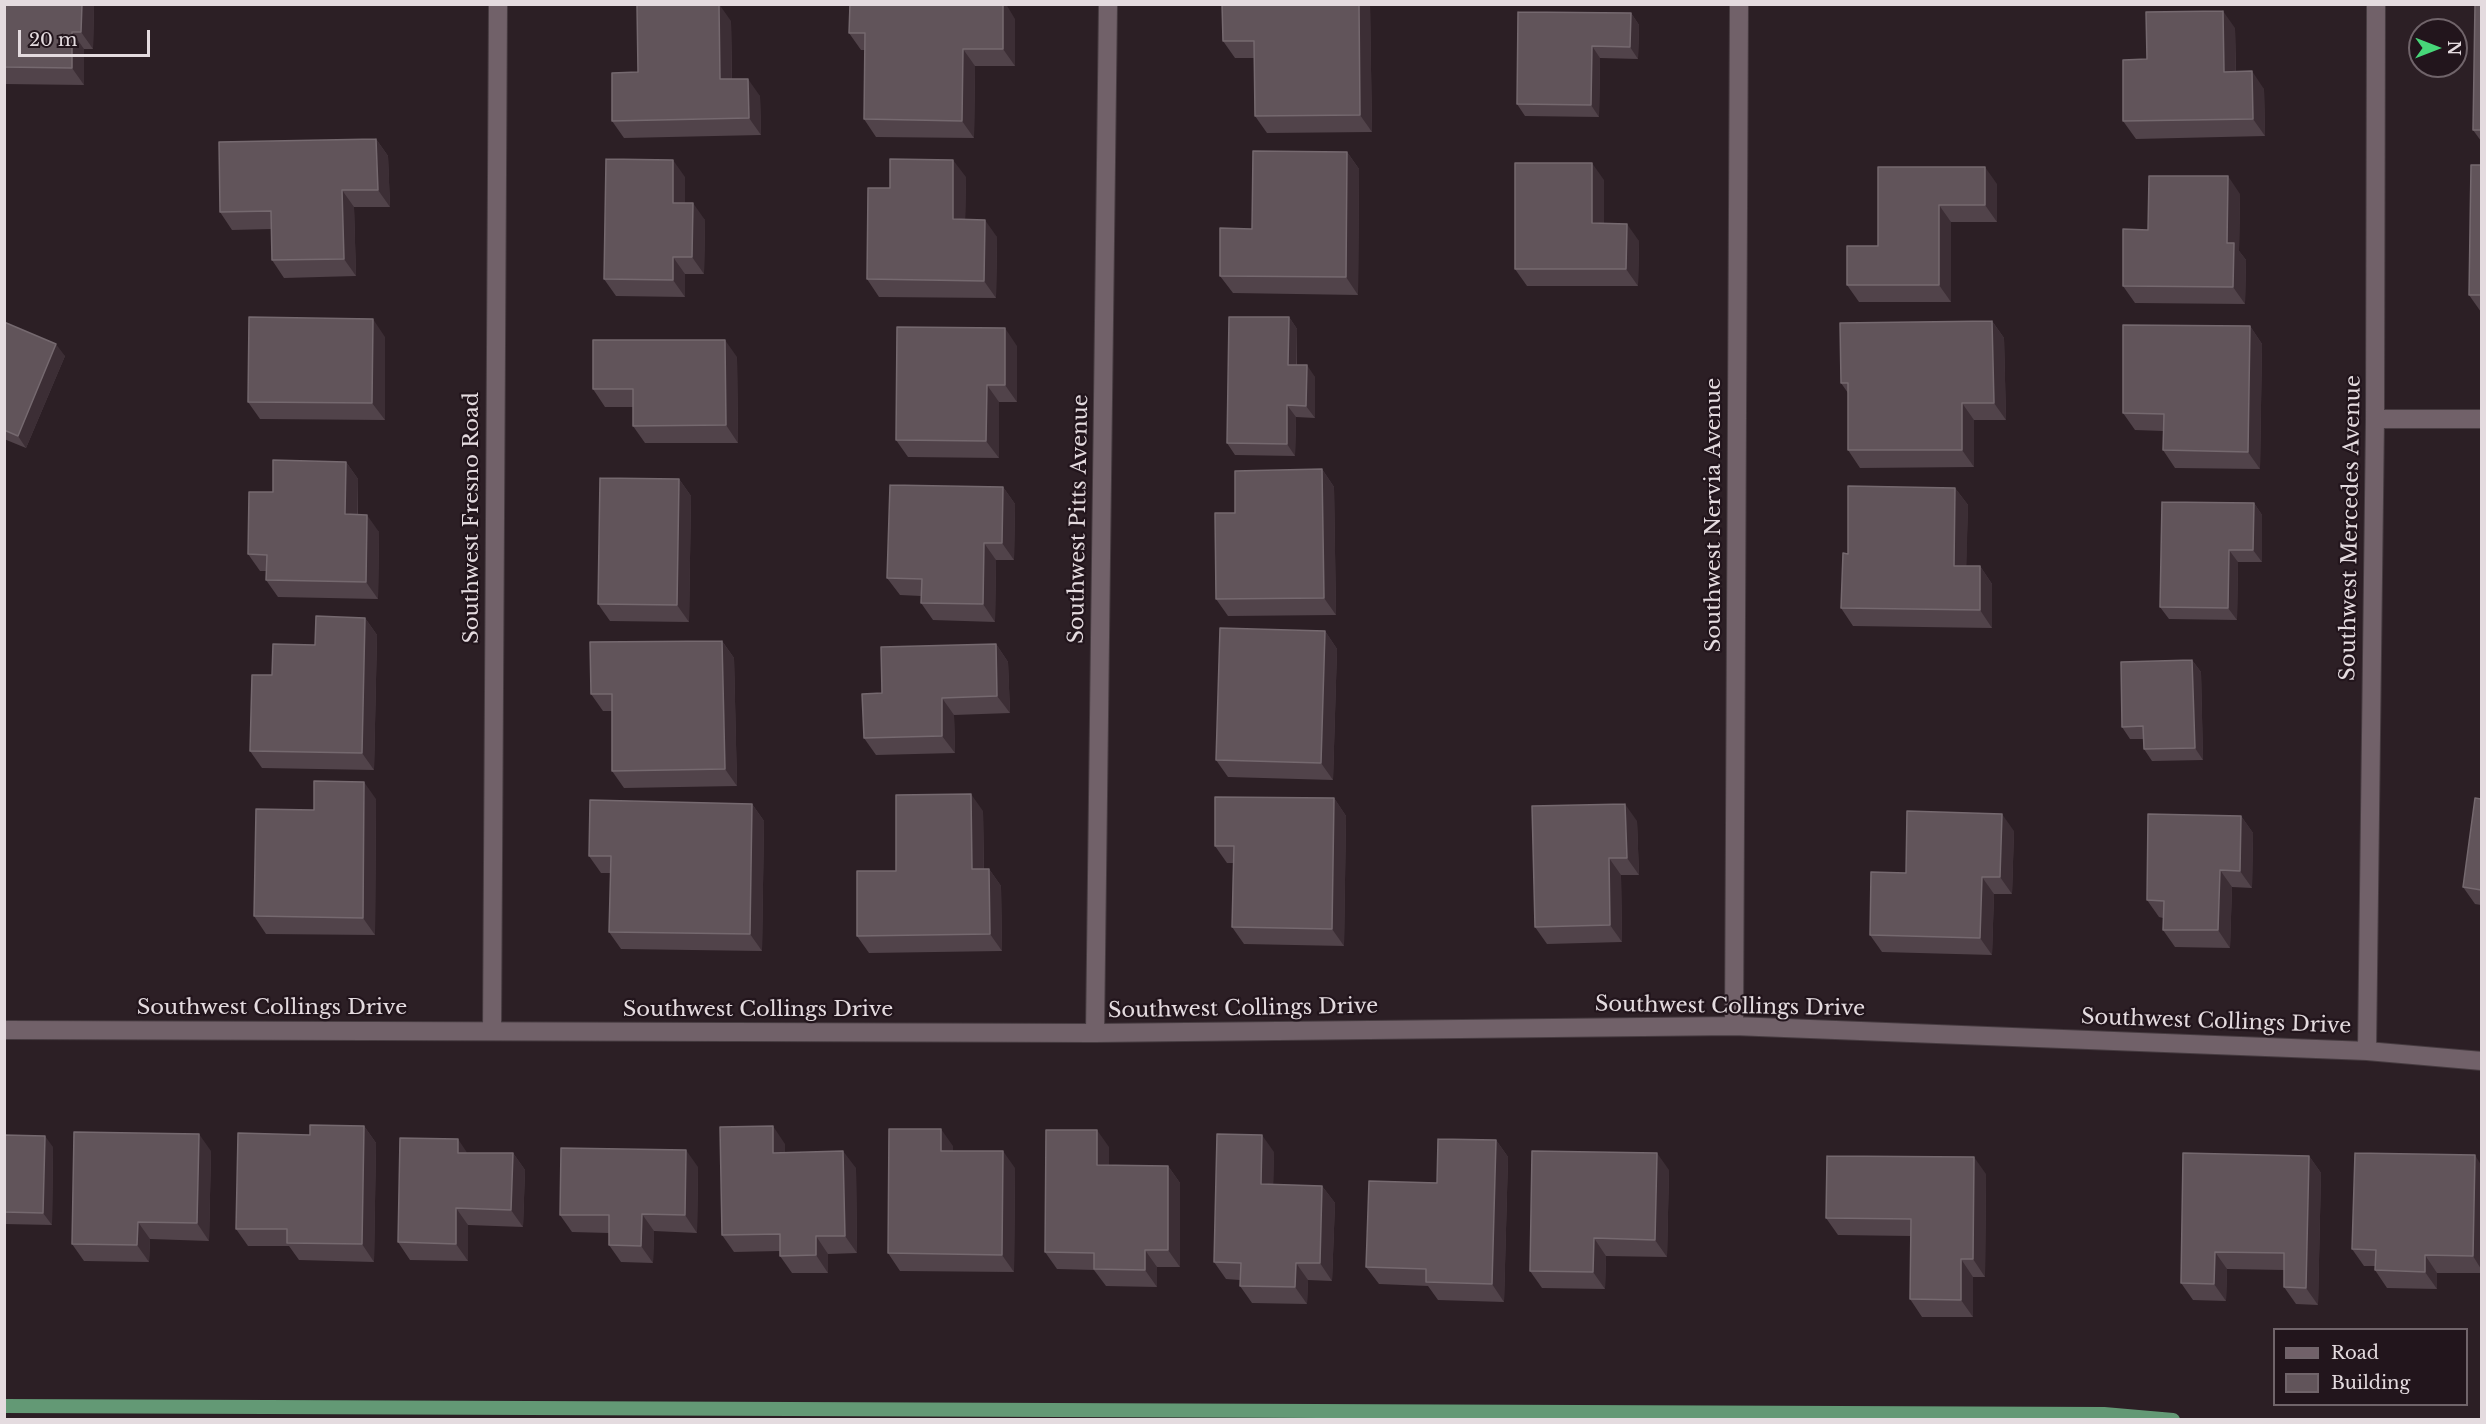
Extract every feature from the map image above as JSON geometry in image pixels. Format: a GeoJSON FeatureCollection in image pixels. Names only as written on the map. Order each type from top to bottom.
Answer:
{"type":"FeatureCollection","features":[{"type":"Feature","properties":{"kind":"street","name":"Southwest Fresno Road"},"geometry":{"type":"LineString","coordinates":[[492,1031],[498,4]]}},
{"type":"Feature","properties":{"kind":"street","name":"Southwest Pitts Avenue"},"geometry":{"type":"LineString","coordinates":[[1095,1033],[1108,4]]}},
{"type":"Feature","properties":{"kind":"street","name":"Southwest Nervia Avenue"},"geometry":{"type":"LineString","coordinates":[[1734,1026],[1738,4]]}},
{"type":"Feature","properties":{"kind":"street","name":"Southwest Mercedes Avenue"},"geometry":{"type":"LineString","coordinates":[[2367,1051],[2375,419],[2376,4]]}},
{"type":"Feature","properties":{"kind":"street"},"geometry":{"type":"LineString","coordinates":[[2375,419],[2481,419]]}},
{"type":"Feature","properties":{"kind":"street","name":"Southwest Collings Drive"},"geometry":{"type":"LineString","coordinates":[[4,1030],[1095,1033],[1734,1026],[2367,1051],[2481,1061]]}},
{"type":"Feature","properties":{"kind":"building"},"geometry":{"type":"Polygon","coordinates":[[[4,4],[82,4],[81,32],[72,32],[72,68],[4,67],[4,4]]]}},
{"type":"Feature","properties":{"kind":"building"},"geometry":{"type":"Polygon","coordinates":[[[719,4],[720,79],[748,79],[749,118],[612,121],[612,73],[638,72],[637,5],[719,4]]]}},
{"type":"Feature","properties":{"kind":"building"},"geometry":{"type":"Polygon","coordinates":[[[850,4],[1003,4],[1003,49],[963,49],[962,121],[864,119],[865,33],[849,33],[850,4]]]}},
{"type":"Feature","properties":{"kind":"building"},"geometry":{"type":"Polygon","coordinates":[[[1222,4],[1359,4],[1360,115],[1255,116],[1254,41],[1223,41],[1222,4]]]}},
{"type":"Feature","properties":{"kind":"building"},"geometry":{"type":"Polygon","coordinates":[[[2475,4],[2481,4],[2481,130],[2473,130],[2475,4]]]}},
{"type":"Feature","properties":{"kind":"building"},"geometry":{"type":"Polygon","coordinates":[[[2223,11],[2224,72],[2252,71],[2253,119],[2123,121],[2123,60],[2147,59],[2146,12],[2223,11]]]}},
{"type":"Feature","properties":{"kind":"building"},"geometry":{"type":"Polygon","coordinates":[[[1518,12],[1631,13],[1630,47],[1592,46],[1591,105],[1517,104],[1518,12]]]}},
{"type":"Feature","properties":{"kind":"building"},"geometry":{"type":"Polygon","coordinates":[[[376,139],[378,190],[342,190],[344,259],[272,260],[271,211],[220,212],[219,142],[376,139]]]}},
{"type":"Feature","properties":{"kind":"building"},"geometry":{"type":"Polygon","coordinates":[[[1253,151],[1347,152],[1346,277],[1220,276],[1220,228],[1252,229],[1253,151]]]}},
{"type":"Feature","properties":{"kind":"building"},"geometry":{"type":"Polygon","coordinates":[[[606,159],[673,160],[673,203],[693,203],[692,257],[673,257],[673,280],[604,279],[606,159]]]}},
{"type":"Feature","properties":{"kind":"building"},"geometry":{"type":"Polygon","coordinates":[[[890,159],[953,160],[953,219],[985,220],[984,281],[867,279],[868,188],[890,188],[890,159]]]}},
{"type":"Feature","properties":{"kind":"building"},"geometry":{"type":"Polygon","coordinates":[[[1515,163],[1592,163],[1592,223],[1627,224],[1626,269],[1515,269],[1515,163]]]}},
{"type":"Feature","properties":{"kind":"building"},"geometry":{"type":"Polygon","coordinates":[[[2471,165],[2481,165],[2481,295],[2469,295],[2471,165]]]}},
{"type":"Feature","properties":{"kind":"building"},"geometry":{"type":"Polygon","coordinates":[[[1878,167],[1985,167],[1985,205],[1939,205],[1939,285],[1847,285],[1847,246],[1878,246],[1878,167]]]}},
{"type":"Feature","properties":{"kind":"building"},"geometry":{"type":"Polygon","coordinates":[[[2149,176],[2228,176],[2227,243],[2234,243],[2233,287],[2123,286],[2123,229],[2148,230],[2149,176]]]}},
{"type":"Feature","properties":{"kind":"building"},"geometry":{"type":"Polygon","coordinates":[[[249,317],[373,319],[372,403],[248,402],[249,317]]]}},
{"type":"Feature","properties":{"kind":"building"},"geometry":{"type":"Polygon","coordinates":[[[1229,317],[1289,317],[1288,365],[1307,365],[1306,406],[1287,405],[1287,444],[1227,443],[1229,317]]]}},
{"type":"Feature","properties":{"kind":"building"},"geometry":{"type":"Polygon","coordinates":[[[1992,321],[1994,403],[1962,403],[1962,450],[1848,450],[1848,383],[1841,383],[1840,323],[1992,321]]]}},
{"type":"Feature","properties":{"kind":"building"},"geometry":{"type":"Polygon","coordinates":[[[4,322],[56,344],[18,436],[4,430],[4,322]]]}},
{"type":"Feature","properties":{"kind":"building"},"geometry":{"type":"Polygon","coordinates":[[[2123,325],[2250,326],[2248,452],[2163,450],[2164,414],[2123,413],[2123,325]]]}},
{"type":"Feature","properties":{"kind":"building"},"geometry":{"type":"Polygon","coordinates":[[[897,327],[1005,328],[1005,385],[987,385],[986,441],[896,440],[897,327]]]}},
{"type":"Feature","properties":{"kind":"building"},"geometry":{"type":"Polygon","coordinates":[[[593,340],[725,340],[726,425],[633,426],[633,389],[593,389],[593,340]]]}},
{"type":"Feature","properties":{"kind":"building"},"geometry":{"type":"Polygon","coordinates":[[[273,460],[346,462],[345,514],[367,515],[366,582],[266,580],[267,555],[248,554],[249,492],[273,492],[273,460]]]}},
{"type":"Feature","properties":{"kind":"building"},"geometry":{"type":"Polygon","coordinates":[[[1322,469],[1324,598],[1216,599],[1215,513],[1235,513],[1235,471],[1322,469]]]}},
{"type":"Feature","properties":{"kind":"building"},"geometry":{"type":"Polygon","coordinates":[[[600,478],[679,479],[677,605],[598,604],[600,478]]]}},
{"type":"Feature","properties":{"kind":"building"},"geometry":{"type":"Polygon","coordinates":[[[890,485],[1003,487],[1002,543],[984,543],[983,604],[921,603],[922,579],[887,578],[890,485]]]}},
{"type":"Feature","properties":{"kind":"building"},"geometry":{"type":"Polygon","coordinates":[[[1848,486],[1955,488],[1954,566],[1980,566],[1980,610],[1841,608],[1843,553],[1848,554],[1848,486]]]}},
{"type":"Feature","properties":{"kind":"building"},"geometry":{"type":"Polygon","coordinates":[[[2162,502],[2254,503],[2253,550],[2229,550],[2228,608],[2160,607],[2162,502]]]}},
{"type":"Feature","properties":{"kind":"building"},"geometry":{"type":"Polygon","coordinates":[[[316,616],[365,618],[362,753],[250,751],[252,675],[272,675],[273,644],[315,645],[316,616]]]}},
{"type":"Feature","properties":{"kind":"building"},"geometry":{"type":"Polygon","coordinates":[[[1220,628],[1325,631],[1321,763],[1216,760],[1220,628]]]}},
{"type":"Feature","properties":{"kind":"building"},"geometry":{"type":"Polygon","coordinates":[[[722,641],[725,769],[612,771],[612,694],[591,694],[590,642],[722,641]]]}},
{"type":"Feature","properties":{"kind":"building"},"geometry":{"type":"Polygon","coordinates":[[[996,644],[997,696],[942,698],[942,736],[864,738],[862,694],[882,693],[881,647],[996,644]]]}},
{"type":"Feature","properties":{"kind":"building"},"geometry":{"type":"Polygon","coordinates":[[[2192,660],[2195,748],[2144,749],[2143,726],[2122,727],[2121,662],[2192,660]]]}},
{"type":"Feature","properties":{"kind":"building"},"geometry":{"type":"Polygon","coordinates":[[[314,781],[364,782],[363,918],[254,916],[256,809],[314,810],[314,781]]]}},
{"type":"Feature","properties":{"kind":"building"},"geometry":{"type":"Polygon","coordinates":[[[971,794],[972,869],[989,869],[990,934],[857,936],[857,871],[896,871],[896,795],[971,794]]]}},
{"type":"Feature","properties":{"kind":"building"},"geometry":{"type":"Polygon","coordinates":[[[1215,797],[1334,798],[1332,929],[1232,927],[1234,846],[1215,846],[1215,797]]]}},
{"type":"Feature","properties":{"kind":"building"},"geometry":{"type":"Polygon","coordinates":[[[2475,798],[2481,799],[2481,890],[2463,887],[2475,798]]]}},
{"type":"Feature","properties":{"kind":"building"},"geometry":{"type":"Polygon","coordinates":[[[590,800],[752,804],[750,934],[609,932],[611,856],[589,856],[590,800]]]}},
{"type":"Feature","properties":{"kind":"building"},"geometry":{"type":"Polygon","coordinates":[[[1625,804],[1627,858],[1609,858],[1610,925],[1535,927],[1532,806],[1625,804]]]}},
{"type":"Feature","properties":{"kind":"building"},"geometry":{"type":"Polygon","coordinates":[[[1907,811],[2002,814],[2000,877],[1982,877],[1980,938],[1870,935],[1871,872],[1906,873],[1907,811]]]}},
{"type":"Feature","properties":{"kind":"building"},"geometry":{"type":"Polygon","coordinates":[[[2148,814],[2241,816],[2240,871],[2220,870],[2218,930],[2163,930],[2164,901],[2147,900],[2148,814]]]}},
{"type":"Feature","properties":{"kind":"building"},"geometry":{"type":"Polygon","coordinates":[[[310,1125],[364,1126],[362,1244],[287,1243],[287,1229],[236,1229],[238,1133],[310,1135],[310,1125]]]}},
{"type":"Feature","properties":{"kind":"building"},"geometry":{"type":"Polygon","coordinates":[[[773,1126],[773,1153],[843,1151],[845,1236],[816,1236],[816,1255],[780,1256],[780,1234],[722,1235],[720,1127],[773,1126]]]}},
{"type":"Feature","properties":{"kind":"building"},"geometry":{"type":"Polygon","coordinates":[[[889,1129],[941,1129],[941,1151],[1003,1151],[1002,1255],[888,1253],[889,1129]]]}},
{"type":"Feature","properties":{"kind":"building"},"geometry":{"type":"Polygon","coordinates":[[[1046,1130],[1097,1130],[1097,1165],[1168,1166],[1168,1250],[1145,1250],[1145,1270],[1094,1269],[1094,1253],[1045,1252],[1046,1130]]]}},
{"type":"Feature","properties":{"kind":"building"},"geometry":{"type":"Polygon","coordinates":[[[74,1132],[199,1134],[197,1223],[138,1222],[137,1245],[72,1244],[74,1132]]]}},
{"type":"Feature","properties":{"kind":"building"},"geometry":{"type":"Polygon","coordinates":[[[1217,1134],[1262,1135],[1261,1184],[1322,1186],[1320,1263],[1296,1263],[1295,1287],[1240,1286],[1241,1263],[1214,1262],[1217,1134]]]}},
{"type":"Feature","properties":{"kind":"building"},"geometry":{"type":"Polygon","coordinates":[[[4,1135],[45,1136],[43,1213],[4,1212],[4,1135]]]}},
{"type":"Feature","properties":{"kind":"building"},"geometry":{"type":"Polygon","coordinates":[[[400,1138],[458,1139],[458,1153],[513,1153],[511,1210],[456,1208],[456,1244],[398,1242],[400,1138]]]}},
{"type":"Feature","properties":{"kind":"building"},"geometry":{"type":"Polygon","coordinates":[[[1438,1139],[1496,1140],[1492,1284],[1426,1282],[1426,1269],[1366,1267],[1369,1181],[1437,1183],[1438,1139]]]}},
{"type":"Feature","properties":{"kind":"building"},"geometry":{"type":"Polygon","coordinates":[[[561,1148],[686,1150],[685,1215],[642,1214],[641,1246],[609,1245],[609,1215],[560,1215],[561,1148]]]}},
{"type":"Feature","properties":{"kind":"building"},"geometry":{"type":"Polygon","coordinates":[[[1532,1151],[1657,1153],[1655,1240],[1594,1238],[1593,1272],[1530,1271],[1532,1151]]]}},
{"type":"Feature","properties":{"kind":"building"},"geometry":{"type":"Polygon","coordinates":[[[2183,1153],[2309,1156],[2306,1288],[2284,1287],[2284,1253],[2215,1252],[2214,1284],[2181,1283],[2183,1153]]]}},
{"type":"Feature","properties":{"kind":"building"},"geometry":{"type":"Polygon","coordinates":[[[2355,1153],[2475,1155],[2473,1256],[2425,1255],[2425,1272],[2375,1270],[2376,1250],[2352,1249],[2355,1153]]]}},
{"type":"Feature","properties":{"kind":"building"},"geometry":{"type":"Polygon","coordinates":[[[1827,1156],[1974,1157],[1973,1259],[1961,1259],[1961,1300],[1910,1299],[1911,1219],[1826,1218],[1827,1156]]]}},
{"type":"Feature","properties":{"kind":"waterway"},"geometry":{"type":"LineString","coordinates":[[4,1406],[2104,1414],[2173,1420]]}}]}
